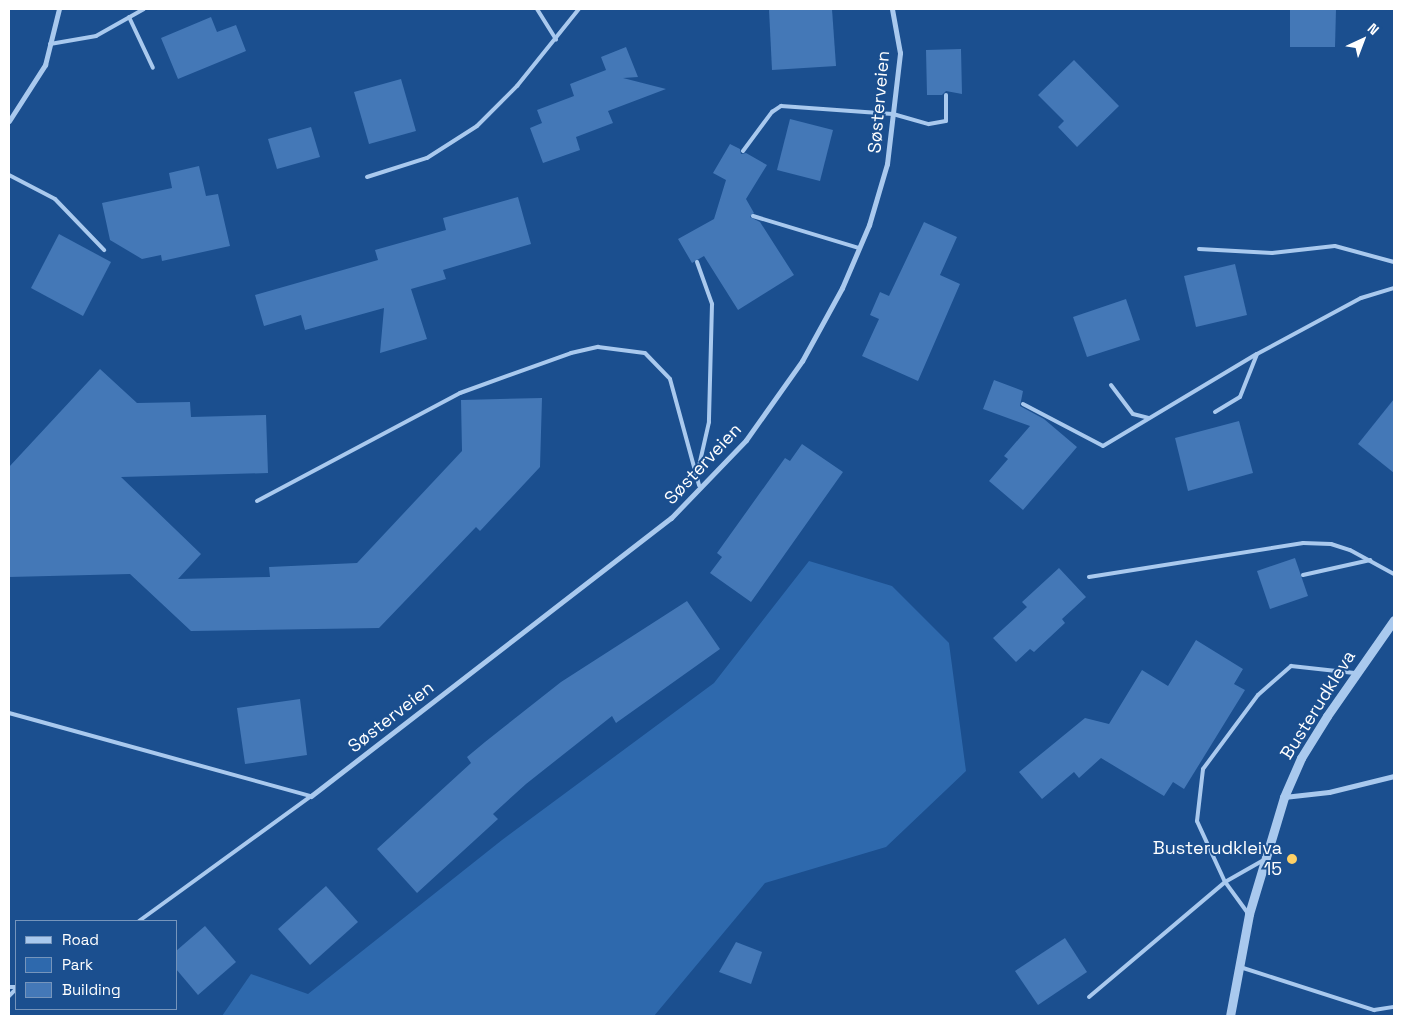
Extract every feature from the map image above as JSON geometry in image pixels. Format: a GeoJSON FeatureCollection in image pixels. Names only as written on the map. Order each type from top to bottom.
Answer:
{"type":"FeatureCollection","features":[{"type":"Feature","properties":{"kind":"street"},"geometry":{"type":"LineString","coordinates":[[9,120],[45,65],[59,9]]}},
{"type":"Feature","properties":{"kind":"street","name":"Søsterveien"},"geometry":{"type":"LineString","coordinates":[[311,796],[671,518],[699,485],[746,440],[802,361],[842,288],[859,248],[887,164],[900,53],[892,9]]}},
{"type":"Feature","properties":{"kind":"street","name":"Busterudkleva"},"geometry":{"type":"LineString","coordinates":[[1230,1016],[1249,914],[1262,861],[1284,797],[1301,758],[1355,673],[1394,620]]}},
{"type":"Feature","properties":{"kind":"street"},"geometry":{"type":"LineString","coordinates":[[1284,797],[1329,792],[1394,776]]}},
{"type":"Feature","properties":{"kind":"lane"},"geometry":{"type":"LineString","coordinates":[[50,44],[96,36],[144,9]]}},
{"type":"Feature","properties":{"kind":"lane"},"geometry":{"type":"LineString","coordinates":[[537,9],[556,38]]}},
{"type":"Feature","properties":{"kind":"lane"},"geometry":{"type":"LineString","coordinates":[[367,177],[427,158],[477,126],[517,86],[579,9]]}},
{"type":"Feature","properties":{"kind":"lane"},"geometry":{"type":"LineString","coordinates":[[129,17],[153,68]]}},
{"type":"Feature","properties":{"kind":"lane"},"geometry":{"type":"LineString","coordinates":[[743,151],[772,112],[781,106],[892,114],[929,124],[946,120],[946,94]]}},
{"type":"Feature","properties":{"kind":"lane"},"geometry":{"type":"LineString","coordinates":[[9,175],[55,199],[104,250]]}},
{"type":"Feature","properties":{"kind":"lane"},"geometry":{"type":"LineString","coordinates":[[753,216],[859,248]]}},
{"type":"Feature","properties":{"kind":"lane"},"geometry":{"type":"LineString","coordinates":[[1200,249],[1272,253],[1335,246],[1394,262]]}},
{"type":"Feature","properties":{"kind":"lane"},"geometry":{"type":"LineString","coordinates":[[697,262],[712,304],[709,422],[697,478]]}},
{"type":"Feature","properties":{"kind":"lane"},"geometry":{"type":"LineString","coordinates":[[1023,404],[1103,446],[1257,354],[1361,298],[1394,288]]}},
{"type":"Feature","properties":{"kind":"lane"},"geometry":{"type":"LineString","coordinates":[[257,501],[460,393],[571,353],[598,347],[645,353],[670,379],[699,485]]}},
{"type":"Feature","properties":{"kind":"lane"},"geometry":{"type":"LineString","coordinates":[[1215,412],[1240,397],[1257,354]]}},
{"type":"Feature","properties":{"kind":"lane"},"geometry":{"type":"LineString","coordinates":[[1111,385],[1133,414],[1149,418]]}},
{"type":"Feature","properties":{"kind":"lane"},"geometry":{"type":"LineString","coordinates":[[1089,577],[1303,543],[1331,544],[1370,560],[1394,574]]}},
{"type":"Feature","properties":{"kind":"lane"},"geometry":{"type":"LineString","coordinates":[[1303,575],[1370,560]]}},
{"type":"Feature","properties":{"kind":"lane"},"geometry":{"type":"LineString","coordinates":[[1249,914],[1225,882],[1197,821],[1202,770],[1258,695],[1291,666],[1355,673]]}},
{"type":"Feature","properties":{"kind":"lane"},"geometry":{"type":"LineString","coordinates":[[9,713],[311,796]]}},
{"type":"Feature","properties":{"kind":"lane"},"geometry":{"type":"LineString","coordinates":[[140,920],[311,796]]}},
{"type":"Feature","properties":{"kind":"lane"},"geometry":{"type":"LineString","coordinates":[[1089,997],[1225,882],[1262,861]]}},
{"type":"Feature","properties":{"kind":"lane"},"geometry":{"type":"LineString","coordinates":[[1240,967],[1374,1010],[1394,1007]]}},
{"type":"Feature","properties":{"kind":"green space"},"geometry":{"type":"Polygon","coordinates":[[[809,561],[892,586],[949,643],[966,771],[886,847],[765,883],[654,1016],[222,1016],[251,974],[308,994],[502,840],[714,683],[809,561]]]}},
{"type":"Feature","properties":{"kind":"building"},"geometry":{"type":"Polygon","coordinates":[[[769,9],[832,9],[836,66],[772,70],[769,9]]]}},
{"type":"Feature","properties":{"kind":"building"},"geometry":{"type":"Polygon","coordinates":[[[1290,9],[1336,9],[1335,47],[1290,47],[1290,9]]]}},
{"type":"Feature","properties":{"kind":"building"},"geometry":{"type":"Polygon","coordinates":[[[211,17],[217,32],[236,25],[246,51],[178,79],[161,38],[211,17]]]}},
{"type":"Feature","properties":{"kind":"building"},"geometry":{"type":"Polygon","coordinates":[[[626,47],[638,77],[623,78],[666,89],[608,111],[613,123],[576,137],[580,150],[543,163],[530,128],[542,123],[537,110],[574,96],[570,84],[606,70],[601,57],[626,47]]]}},
{"type":"Feature","properties":{"kind":"building"},"geometry":{"type":"Polygon","coordinates":[[[961,49],[962,94],[946,91],[942,95],[927,95],[926,50],[961,49]]]}},
{"type":"Feature","properties":{"kind":"building"},"geometry":{"type":"Polygon","coordinates":[[[1074,60],[1119,106],[1077,147],[1058,127],[1064,121],[1038,95],[1074,60]]]}},
{"type":"Feature","properties":{"kind":"building"},"geometry":{"type":"Polygon","coordinates":[[[401,79],[416,131],[369,144],[354,92],[401,79]]]}},
{"type":"Feature","properties":{"kind":"building"},"geometry":{"type":"Polygon","coordinates":[[[790,119],[833,130],[820,181],[777,170],[790,119]]]}},
{"type":"Feature","properties":{"kind":"building"},"geometry":{"type":"Polygon","coordinates":[[[311,127],[320,157],[277,169],[268,139],[311,127]]]}},
{"type":"Feature","properties":{"kind":"building"},"geometry":{"type":"Polygon","coordinates":[[[730,144],[740,149],[741,154],[746,153],[767,165],[746,199],[754,213],[750,217],[760,222],[794,275],[738,310],[704,256],[692,263],[678,239],[714,219],[726,180],[713,173],[730,144]]]}},
{"type":"Feature","properties":{"kind":"building"},"geometry":{"type":"Polygon","coordinates":[[[199,166],[206,196],[218,194],[230,246],[162,261],[161,255],[142,259],[110,240],[102,203],[172,188],[169,173],[199,166]]]}},
{"type":"Feature","properties":{"kind":"building"},"geometry":{"type":"Polygon","coordinates":[[[518,197],[531,244],[443,270],[446,279],[411,289],[427,339],[380,353],[384,308],[305,330],[301,315],[264,326],[255,295],[378,260],[375,250],[446,230],[443,218],[518,197]]]}},
{"type":"Feature","properties":{"kind":"building"},"geometry":{"type":"Polygon","coordinates":[[[924,222],[957,237],[940,275],[960,284],[918,381],[862,356],[879,319],[870,315],[880,292],[889,296],[924,222]]]}},
{"type":"Feature","properties":{"kind":"building"},"geometry":{"type":"Polygon","coordinates":[[[59,234],[111,262],[83,316],[31,288],[59,234]]]}},
{"type":"Feature","properties":{"kind":"building"},"geometry":{"type":"Polygon","coordinates":[[[1235,264],[1247,315],[1196,327],[1184,276],[1235,264]]]}},
{"type":"Feature","properties":{"kind":"building"},"geometry":{"type":"Polygon","coordinates":[[[1126,299],[1140,340],[1087,357],[1073,317],[1126,299]]]}},
{"type":"Feature","properties":{"kind":"building"},"geometry":{"type":"Polygon","coordinates":[[[100,369],[137,403],[190,402],[191,417],[266,415],[268,473],[121,477],[201,554],[178,579],[270,577],[269,567],[357,563],[462,451],[461,400],[542,398],[540,467],[480,531],[476,527],[379,628],[191,631],[130,574],[9,577],[9,467],[100,369]]]}},
{"type":"Feature","properties":{"kind":"building"},"geometry":{"type":"Polygon","coordinates":[[[994,380],[1023,391],[1020,406],[1044,419],[1077,447],[1023,510],[989,481],[1008,459],[1004,456],[1030,426],[983,409],[994,380]]]}},
{"type":"Feature","properties":{"kind":"building"},"geometry":{"type":"Polygon","coordinates":[[[1394,399],[1394,473],[1358,444],[1394,399]]]}},
{"type":"Feature","properties":{"kind":"building"},"geometry":{"type":"Polygon","coordinates":[[[1239,421],[1253,473],[1188,491],[1175,438],[1239,421]]]}},
{"type":"Feature","properties":{"kind":"building"},"geometry":{"type":"Polygon","coordinates":[[[802,444],[843,472],[751,602],[710,573],[722,557],[717,553],[785,458],[790,461],[802,444]]]}},
{"type":"Feature","properties":{"kind":"building"},"geometry":{"type":"Polygon","coordinates":[[[1295,558],[1308,596],[1270,609],[1257,571],[1295,558]]]}},
{"type":"Feature","properties":{"kind":"building"},"geometry":{"type":"Polygon","coordinates":[[[1059,568],[1086,597],[1062,619],[1065,623],[1034,652],[1030,649],[1016,662],[993,638],[1027,607],[1022,602],[1059,568]]]}},
{"type":"Feature","properties":{"kind":"building"},"geometry":{"type":"Polygon","coordinates":[[[687,601],[720,649],[616,723],[612,716],[526,784],[493,814],[498,819],[417,893],[377,849],[471,763],[467,757],[485,742],[561,682],[687,601]]]}},
{"type":"Feature","properties":{"kind":"building"},"geometry":{"type":"Polygon","coordinates":[[[1196,640],[1243,669],[1234,684],[1245,690],[1184,789],[1173,782],[1164,796],[1101,758],[1079,778],[1074,772],[1042,799],[1019,772],[1085,718],[1109,724],[1142,670],[1168,686],[1196,640]]]}},
{"type":"Feature","properties":{"kind":"building"},"geometry":{"type":"Polygon","coordinates":[[[300,699],[307,755],[245,764],[237,708],[300,699]]]}},
{"type":"Feature","properties":{"kind":"building"},"geometry":{"type":"Polygon","coordinates":[[[326,886],[358,922],[310,965],[278,929],[326,886]]]}},
{"type":"Feature","properties":{"kind":"building"},"geometry":{"type":"Polygon","coordinates":[[[205,926],[236,962],[198,995],[178,971],[178,949],[205,926]]]}},
{"type":"Feature","properties":{"kind":"building"},"geometry":{"type":"Polygon","coordinates":[[[1065,938],[1087,972],[1038,1005],[1015,971],[1065,938]]]}},
{"type":"Feature","properties":{"kind":"building"},"geometry":{"type":"Polygon","coordinates":[[[736,942],[762,952],[751,984],[719,972],[736,942]]]}},
{"type":"Feature","properties":{"kind":"place","name":"Busterudkleiva 15"},"geometry":{"type":"Point","coordinates":[1292,859]}}]}
